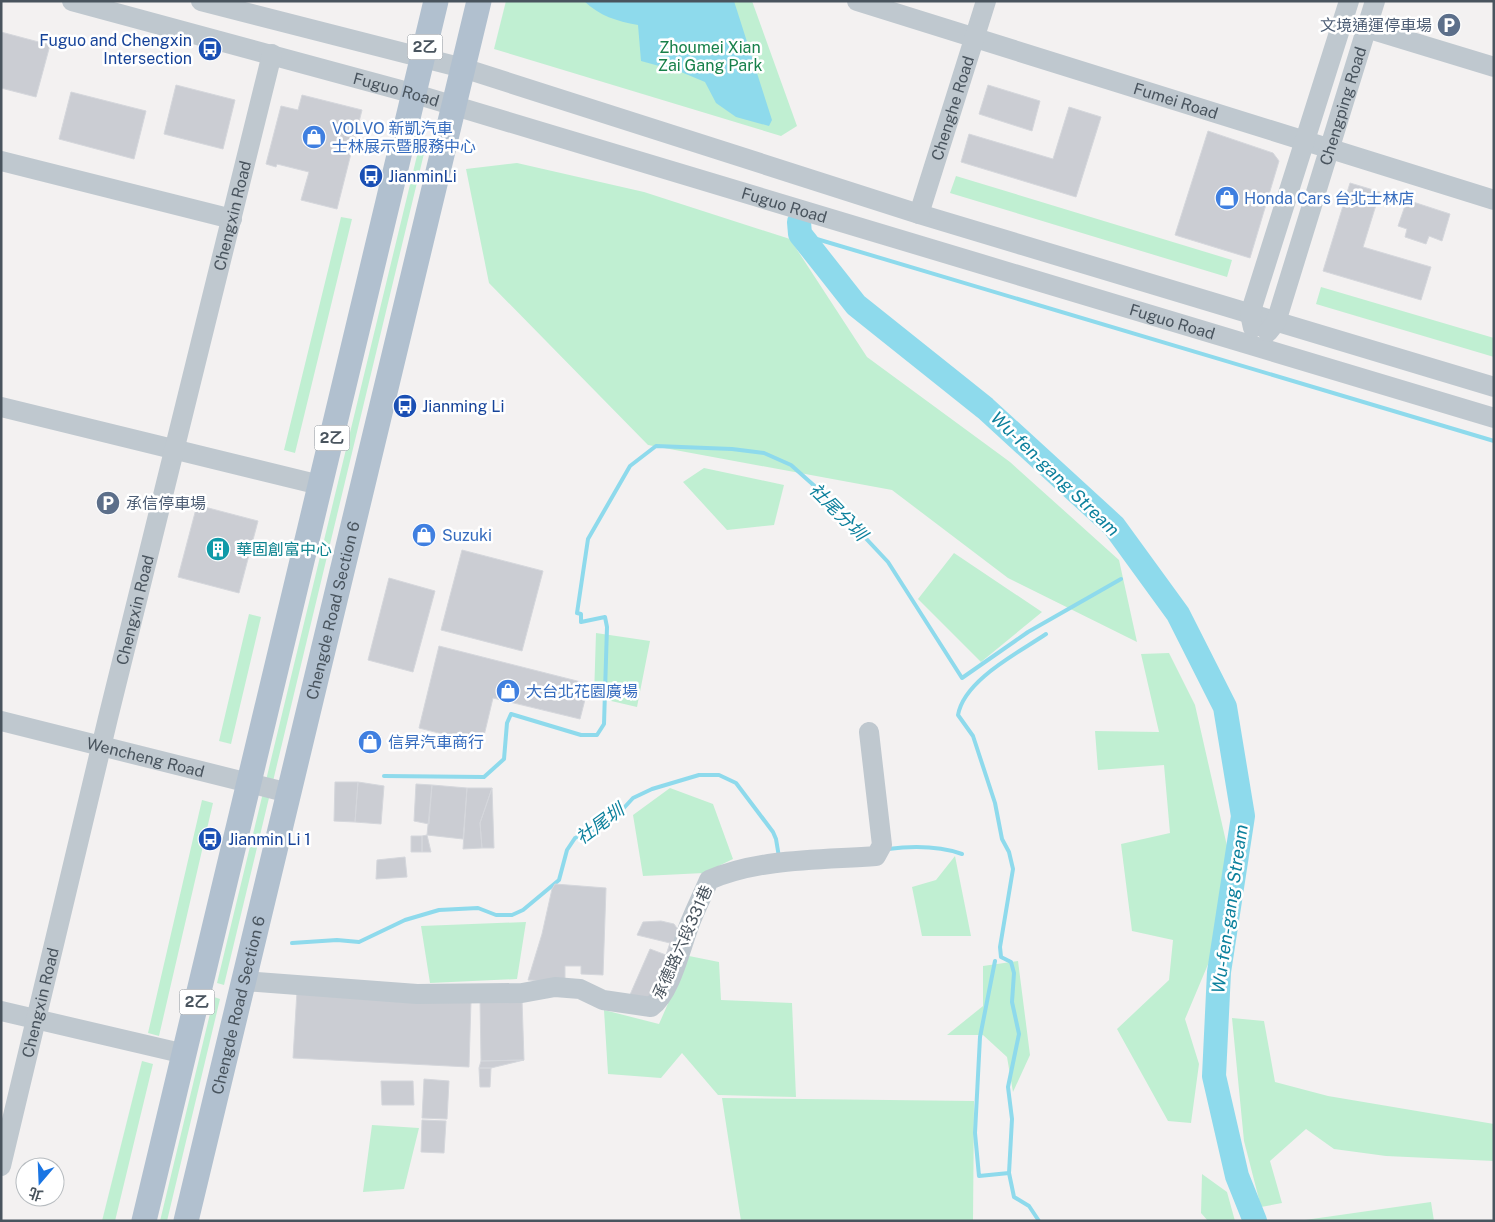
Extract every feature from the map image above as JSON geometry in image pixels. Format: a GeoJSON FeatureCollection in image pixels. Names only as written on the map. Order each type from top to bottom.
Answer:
{"type":"FeatureCollection","features":[{"type":"Feature","properties":{"kind":"main road","name":"2乙"},"geometry":{"type":"LineString","coordinates":[[144,1221],[436,1]]}},
{"type":"Feature","properties":{"kind":"main road","name":"Chengde Road Section 6"},"geometry":{"type":"LineString","coordinates":[[186,1221],[479,1]]}},
{"type":"Feature","properties":{"kind":"street","name":"Fuguo Road"},"geometry":{"type":"LineString","coordinates":[[72,1],[415,94],[1494,418]]}},
{"type":"Feature","properties":{"kind":"street","name":"Fuguo Road"},"geometry":{"type":"LineString","coordinates":[[201,1],[463,68],[919,214],[1494,387]]}},
{"type":"Feature","properties":{"kind":"street","name":"Fumei Road"},"geometry":{"type":"LineString","coordinates":[[857,1],[1494,200]]}},
{"type":"Feature","properties":{"kind":"street","name":"Chenghe Road"},"geometry":{"type":"LineString","coordinates":[[919,214],[986,1]]}},
{"type":"Feature","properties":{"kind":"street","name":"Chengping Road"},"geometry":{"type":"LineString","coordinates":[[1256,347],[1250,314],[1349,1]]}},
{"type":"Feature","properties":{"kind":"street","name":"Chengping Road"},"geometry":{"type":"LineString","coordinates":[[1256,347],[1276,322],[1375,1]]}},
{"type":"Feature","properties":{"kind":"street"},"geometry":{"type":"LineString","coordinates":[[1366,28],[1494,67]]}},
{"type":"Feature","properties":{"kind":"street","name":"Chengxin Road"},"geometry":{"type":"LineString","coordinates":[[1,1166],[102,745],[272,54]]}},
{"type":"Feature","properties":{"kind":"street"},"geometry":{"type":"LineString","coordinates":[[1,161],[232,218]]}},
{"type":"Feature","properties":{"kind":"street"},"geometry":{"type":"LineString","coordinates":[[1,407],[320,485]]}},
{"type":"Feature","properties":{"kind":"street","name":"Wencheng Road"},"geometry":{"type":"LineString","coordinates":[[1,721],[289,793]]}},
{"type":"Feature","properties":{"kind":"street","name":"承德路六段331巷"},"geometry":{"type":"LineString","coordinates":[[244,981],[417,994],[503,994],[555,987],[580,989],[603,1000],[651,1007],[658,1002],[671,974],[690,922],[709,880],[743,868],[786,862],[876,856],[882,845],[868,732]]}},
{"type":"Feature","properties":{"kind":"street"},"geometry":{"type":"LineString","coordinates":[[1,1011],[185,1054]]}},
{"type":"Feature","properties":{"kind":"green space","name":"Zhoumei Xian Zai Gang Park"},"geometry":{"type":"Polygon","coordinates":[[[506,1],[752,1],[797,126],[781,136],[494,49],[506,1]]]}},
{"type":"Feature","properties":{"kind":"green space"},"geometry":{"type":"Polygon","coordinates":[[[421,139],[427,141],[224,985],[217,983],[421,139]]]}},
{"type":"Feature","properties":{"kind":"green space"},"geometry":{"type":"Polygon","coordinates":[[[517,163],[644,192],[790,239],[867,357],[1010,462],[1119,560],[1137,642],[1008,578],[892,490],[648,445],[489,283],[466,169],[517,163]]]}},
{"type":"Feature","properties":{"kind":"green space"},"geometry":{"type":"Polygon","coordinates":[[[956,176],[1232,260],[1227,277],[950,193],[956,176]]]}},
{"type":"Feature","properties":{"kind":"green space"},"geometry":{"type":"Polygon","coordinates":[[[341,217],[352,219],[295,453],[284,450],[341,217]]]}},
{"type":"Feature","properties":{"kind":"green space"},"geometry":{"type":"Polygon","coordinates":[[[1321,287],[1494,338],[1494,357],[1316,304],[1321,287]]]}},
{"type":"Feature","properties":{"kind":"green space"},"geometry":{"type":"Polygon","coordinates":[[[704,468],[784,485],[774,525],[727,530],[683,482],[704,468]]]}},
{"type":"Feature","properties":{"kind":"green space"},"geometry":{"type":"Polygon","coordinates":[[[954,553],[1042,612],[981,662],[918,599],[954,553]]]}},
{"type":"Feature","properties":{"kind":"green space"},"geometry":{"type":"Polygon","coordinates":[[[249,614],[261,617],[231,744],[219,741],[249,614]]]}},
{"type":"Feature","properties":{"kind":"green space"},"geometry":{"type":"Polygon","coordinates":[[[596,633],[650,641],[637,707],[594,697],[596,633]]]}},
{"type":"Feature","properties":{"kind":"green space"},"geometry":{"type":"Polygon","coordinates":[[[1169,653],[1195,705],[1227,846],[1217,943],[1185,1019],[1199,1064],[1191,1123],[1168,1121],[1117,1029],[1169,980],[1173,940],[1132,931],[1121,844],[1170,833],[1164,765],[1098,770],[1095,731],[1159,732],[1141,654],[1169,653]]]}},
{"type":"Feature","properties":{"kind":"green space"},"geometry":{"type":"Polygon","coordinates":[[[670,788],[713,804],[733,859],[704,873],[643,876],[633,815],[670,788]]]}},
{"type":"Feature","properties":{"kind":"green space"},"geometry":{"type":"Polygon","coordinates":[[[202,800],[213,803],[159,1036],[148,1033],[202,800]]]}},
{"type":"Feature","properties":{"kind":"green space"},"geometry":{"type":"Polygon","coordinates":[[[955,856],[971,936],[922,936],[912,887],[936,880],[955,856]]]}},
{"type":"Feature","properties":{"kind":"green space"},"geometry":{"type":"Polygon","coordinates":[[[526,922],[517,979],[430,983],[421,926],[526,922]]]}},
{"type":"Feature","properties":{"kind":"green space"},"geometry":{"type":"Polygon","coordinates":[[[689,956],[719,962],[721,1000],[792,1003],[796,1097],[718,1095],[682,1053],[661,1078],[608,1074],[604,1010],[659,1024],[689,956]]]}},
{"type":"Feature","properties":{"kind":"green space"},"geometry":{"type":"Polygon","coordinates":[[[1018,961],[1030,1055],[1013,1092],[1007,1057],[983,1035],[947,1035],[983,1006],[983,966],[1018,961]]]}},
{"type":"Feature","properties":{"kind":"green space"},"geometry":{"type":"Polygon","coordinates":[[[214,997],[220,999],[167,1221],[160,1221],[214,997]]]}},
{"type":"Feature","properties":{"kind":"green space"},"geometry":{"type":"Polygon","coordinates":[[[1232,1018],[1264,1021],[1275,1082],[1328,1096],[1494,1124],[1494,1161],[1386,1156],[1334,1149],[1306,1129],[1270,1161],[1282,1203],[1261,1207],[1244,1141],[1232,1018]]]}},
{"type":"Feature","properties":{"kind":"green space"},"geometry":{"type":"Polygon","coordinates":[[[142,1061],[153,1064],[115,1221],[102,1221],[142,1061]]]}},
{"type":"Feature","properties":{"kind":"green space"},"geometry":{"type":"Polygon","coordinates":[[[722,1098],[974,1101],[973,1221],[741,1221],[722,1098]]]}},
{"type":"Feature","properties":{"kind":"green space"},"geometry":{"type":"Polygon","coordinates":[[[372,1125],[419,1128],[404,1189],[363,1192],[372,1125]]]}},
{"type":"Feature","properties":{"kind":"green space"},"geometry":{"type":"Polygon","coordinates":[[[1202,1174],[1227,1192],[1235,1221],[1208,1221],[1201,1213],[1202,1174]]]}},
{"type":"Feature","properties":{"kind":"green space"},"geometry":{"type":"Polygon","coordinates":[[[1431,1202],[1434,1221],[1298,1221],[1431,1202]]]}},
{"type":"Feature","properties":{"kind":"water"},"geometry":{"type":"Polygon","coordinates":[[[584,1],[734,1],[772,120],[769,126],[736,117],[716,103],[705,82],[681,72],[641,61],[638,25],[609,17],[596,11],[584,1]]]}},
{"type":"Feature","properties":{"kind":"building"},"geometry":{"type":"Polygon","coordinates":[[[1,32],[50,45],[36,97],[1,88],[1,32]]]}},
{"type":"Feature","properties":{"kind":"building"},"geometry":{"type":"Polygon","coordinates":[[[176,85],[235,100],[223,149],[164,134],[176,85]]]}},
{"type":"Feature","properties":{"kind":"building"},"geometry":{"type":"Polygon","coordinates":[[[988,85],[1040,101],[1032,131],[979,114],[988,85]]]}},
{"type":"Feature","properties":{"kind":"building"},"geometry":{"type":"Polygon","coordinates":[[[71,92],[146,111],[134,159],[59,139],[71,92]]]}},
{"type":"Feature","properties":{"kind":"building","name":"VOLVO 新凱汽車 士林展示暨服務中心"},"geometry":{"type":"Polygon","coordinates":[[[302,95],[362,110],[337,209],[301,200],[309,172],[277,164],[276,167],[266,164],[281,106],[298,110],[302,95]]]}},
{"type":"Feature","properties":{"kind":"building"},"geometry":{"type":"Polygon","coordinates":[[[1069,107],[1101,117],[1076,197],[961,162],[969,134],[1053,159],[1069,107]]]}},
{"type":"Feature","properties":{"kind":"building","name":"Honda Cars 台北士林店"},"geometry":{"type":"Polygon","coordinates":[[[1208,131],[1273,153],[1279,161],[1250,258],[1175,235],[1208,131]]]}},
{"type":"Feature","properties":{"kind":"building"},"geometry":{"type":"Polygon","coordinates":[[[1350,183],[1380,192],[1363,247],[1431,267],[1421,300],[1323,271],[1350,183]]]}},
{"type":"Feature","properties":{"kind":"building"},"geometry":{"type":"Polygon","coordinates":[[[1407,200],[1450,214],[1442,241],[1429,236],[1426,244],[1405,237],[1407,229],[1398,226],[1407,200]]]}},
{"type":"Feature","properties":{"kind":"building","name":"華固創富中心"},"geometry":{"type":"Polygon","coordinates":[[[197,505],[258,521],[239,593],[178,577],[197,505]]]}},
{"type":"Feature","properties":{"kind":"building","name":"大台北花園廣場"},"geometry":{"type":"Polygon","coordinates":[[[462,550],[543,571],[522,651],[441,630],[462,550]]]}},
{"type":"Feature","properties":{"kind":"building"},"geometry":{"type":"Polygon","coordinates":[[[389,578],[435,591],[413,672],[368,660],[389,578]]]}},
{"type":"Feature","properties":{"kind":"building","name":"大台北花園廣場"},"geometry":{"type":"Polygon","coordinates":[[[439,646],[589,684],[580,719],[493,698],[482,744],[419,728],[439,646]]]}},
{"type":"Feature","properties":{"kind":"building"},"geometry":{"type":"Polygon","coordinates":[[[335,782],[358,782],[355,822],[334,821],[335,782]]]}},
{"type":"Feature","properties":{"kind":"building"},"geometry":{"type":"Polygon","coordinates":[[[358,782],[384,786],[381,824],[355,822],[358,782]]]}},
{"type":"Feature","properties":{"kind":"building"},"geometry":{"type":"Polygon","coordinates":[[[416,784],[432,785],[429,824],[414,821],[416,784]]]}},
{"type":"Feature","properties":{"kind":"building"},"geometry":{"type":"Polygon","coordinates":[[[432,785],[467,788],[463,839],[427,835],[432,785]]]}},
{"type":"Feature","properties":{"kind":"building"},"geometry":{"type":"Polygon","coordinates":[[[467,788],[492,788],[480,823],[482,848],[463,849],[467,788]]]}},
{"type":"Feature","properties":{"kind":"building"},"geometry":{"type":"Polygon","coordinates":[[[492,788],[494,848],[482,848],[480,823],[492,788]]]}},
{"type":"Feature","properties":{"kind":"building"},"geometry":{"type":"Polygon","coordinates":[[[427,835],[431,852],[422,852],[422,836],[427,835]]]}},
{"type":"Feature","properties":{"kind":"building"},"geometry":{"type":"Polygon","coordinates":[[[411,836],[422,836],[422,852],[411,852],[411,836]]]}},
{"type":"Feature","properties":{"kind":"building"},"geometry":{"type":"Polygon","coordinates":[[[405,857],[407,877],[376,879],[377,860],[405,857]]]}},
{"type":"Feature","properties":{"kind":"building"},"geometry":{"type":"Polygon","coordinates":[[[555,884],[606,888],[603,975],[581,974],[581,966],[565,966],[565,982],[528,980],[542,934],[552,889],[555,884]]]}},
{"type":"Feature","properties":{"kind":"building"},"geometry":{"type":"Polygon","coordinates":[[[661,921],[674,924],[679,931],[670,958],[651,999],[629,997],[650,949],[666,955],[670,943],[637,935],[643,922],[661,921]]]}},
{"type":"Feature","properties":{"kind":"building"},"geometry":{"type":"Polygon","coordinates":[[[297,991],[471,1001],[469,1067],[293,1058],[297,991]]]}},
{"type":"Feature","properties":{"kind":"building"},"geometry":{"type":"Polygon","coordinates":[[[480,999],[522,999],[524,1060],[481,1061],[480,999]]]}},
{"type":"Feature","properties":{"kind":"building"},"geometry":{"type":"Polygon","coordinates":[[[524,1060],[491,1068],[479,1068],[481,1061],[524,1060]]]}},
{"type":"Feature","properties":{"kind":"building"},"geometry":{"type":"Polygon","coordinates":[[[479,1068],[491,1068],[490,1087],[480,1087],[479,1068]]]}},
{"type":"Feature","properties":{"kind":"building"},"geometry":{"type":"Polygon","coordinates":[[[424,1079],[449,1081],[447,1119],[422,1118],[424,1079]]]}},
{"type":"Feature","properties":{"kind":"building"},"geometry":{"type":"Polygon","coordinates":[[[381,1081],[413,1081],[414,1105],[382,1105],[381,1081]]]}},
{"type":"Feature","properties":{"kind":"building"},"geometry":{"type":"Polygon","coordinates":[[[422,1120],[446,1121],[444,1153],[421,1152],[422,1120]]]}},
{"type":"Feature","properties":{"kind":"waterway","name":"Wu-fen-gang Stream"},"geometry":{"type":"LineString","coordinates":[[799,222],[800,234],[856,305],[985,408],[1114,526],[1178,614],[1225,707],[1243,816],[1219,972],[1214,1076],[1237,1176],[1255,1221]]}},
{"type":"Feature","properties":{"kind":"waterway"},"geometry":{"type":"LineString","coordinates":[[800,234],[1494,441]]}},
{"type":"Feature","properties":{"kind":"waterway","name":"社尾分圳"},"geometry":{"type":"LineString","coordinates":[[384,776],[484,777],[504,759],[507,723],[511,714],[581,735],[597,735],[604,724],[607,627],[605,617],[581,622],[581,614],[577,613],[588,539],[630,466],[656,446],[732,449],[764,453],[791,465],[828,498],[888,562],[962,678],[1028,632],[1121,579]]}},
{"type":"Feature","properties":{"kind":"waterway"},"geometry":{"type":"LineString","coordinates":[[1039,1221],[1029,1206],[1014,1197],[1009,1173],[1012,1119],[1008,1087],[1019,1034],[1012,1002],[1014,973],[1011,962],[1001,957],[1000,947],[1013,869],[1009,852],[1002,839],[995,803],[973,736],[958,715],[962,702],[981,679],[994,668],[1046,634]]}},
{"type":"Feature","properties":{"kind":"waterway","name":"社尾圳"},"geometry":{"type":"LineString","coordinates":[[292,943],[337,940],[359,942],[405,920],[439,910],[478,908],[496,915],[512,915],[523,910],[559,880],[567,850],[575,838],[611,822],[633,798],[652,789],[699,775],[719,775],[736,783],[773,832],[779,857]]}},
{"type":"Feature","properties":{"kind":"waterway","name":"社尾圳"},"geometry":{"type":"LineString","coordinates":[[888,849],[925,847],[944,849],[962,854]]}},
{"type":"Feature","properties":{"kind":"waterway"},"geometry":{"type":"LineString","coordinates":[[995,961],[980,1037],[975,1133],[979,1176],[1009,1173]]}},
{"type":"Feature","properties":{"kind":"place","name":"文境通運停車場"},"geometry":{"type":"Point","coordinates":[1449,25]}},
{"type":"Feature","properties":{"kind":"place","name":"Fuguo and Chengxin Intersection"},"geometry":{"type":"Point","coordinates":[210,49]}},
{"type":"Feature","properties":{"kind":"place","name":"VOLVO 新凱汽車 士林展示暨服務中心"},"geometry":{"type":"Point","coordinates":[314,137]}},
{"type":"Feature","properties":{"kind":"place","name":"JianminLi"},"geometry":{"type":"Point","coordinates":[371,176]}},
{"type":"Feature","properties":{"kind":"place","name":"Honda Cars 台北士林店"},"geometry":{"type":"Point","coordinates":[1227,198]}},
{"type":"Feature","properties":{"kind":"place","name":"Jianming Li"},"geometry":{"type":"Point","coordinates":[405,406]}},
{"type":"Feature","properties":{"kind":"place","name":"承信停車場"},"geometry":{"type":"Point","coordinates":[108,503]}},
{"type":"Feature","properties":{"kind":"place","name":"Suzuki"},"geometry":{"type":"Point","coordinates":[424,535]}},
{"type":"Feature","properties":{"kind":"place","name":"華固創富中心"},"geometry":{"type":"Point","coordinates":[218,549]}},
{"type":"Feature","properties":{"kind":"place","name":"大台北花園廣場"},"geometry":{"type":"Point","coordinates":[508,691]}},
{"type":"Feature","properties":{"kind":"place","name":"信昇汽車商行"},"geometry":{"type":"Point","coordinates":[370,742]}},
{"type":"Feature","properties":{"kind":"place","name":"Jianmin Li 1"},"geometry":{"type":"Point","coordinates":[210,839]}}]}
